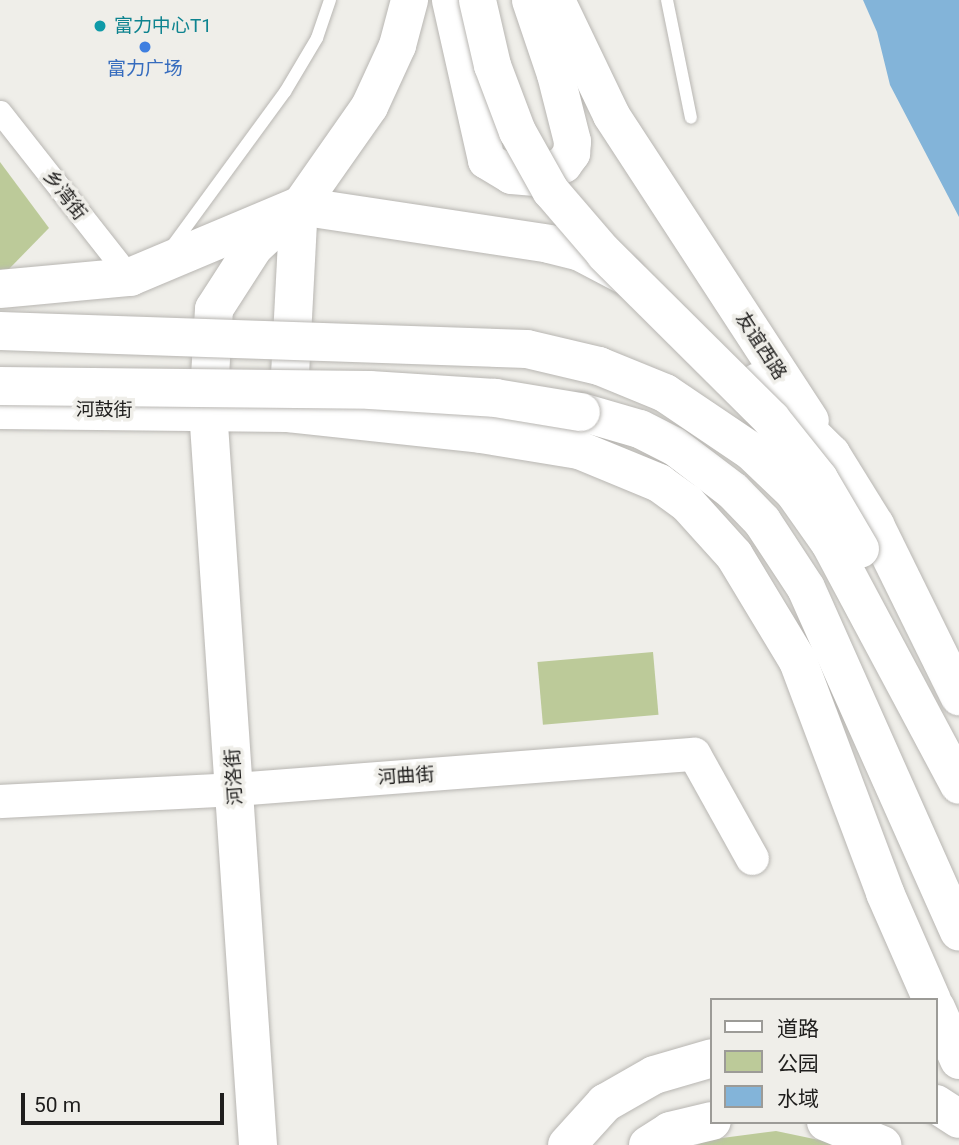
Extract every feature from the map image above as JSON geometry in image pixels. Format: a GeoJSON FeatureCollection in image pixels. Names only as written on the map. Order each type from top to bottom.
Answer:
{"type":"FeatureCollection","features":[{"type":"Feature","properties":{"kind":"highway"},"geometry":{"type":"LineString","coordinates":[[288,412],[299,206]]}},
{"type":"Feature","properties":{"kind":"highway"},"geometry":{"type":"LineString","coordinates":[[0,289],[143,273],[299,206],[549,244],[597,260],[683,312],[831,454]]}},
{"type":"Feature","properties":{"kind":"highway","name":"河洛街"},"geometry":{"type":"LineString","coordinates":[[258,1145],[208,410],[214,309],[254,247],[299,206]]}},
{"type":"Feature","properties":{"kind":"highway"},"geometry":{"type":"LineString","coordinates":[[605,254],[771,419],[819,479],[861,552],[953,775]]}},
{"type":"Feature","properties":{"kind":"highway"},"geometry":{"type":"LineString","coordinates":[[0,331],[527,349],[599,366],[665,393],[751,451],[794,492],[830,543],[953,775]]}},
{"type":"Feature","properties":{"kind":"highway"},"geometry":{"type":"LineString","coordinates":[[0,386],[442,394],[581,412],[640,429],[674,446],[733,491],[789,557],[959,931]]}},
{"type":"Feature","properties":{"kind":"highway","name":"河鼓街"},"geometry":{"type":"LineString","coordinates":[[0,410],[288,412],[481,434],[579,450],[635,470],[687,503],[734,555],[797,661],[885,893],[931,998]]}},
{"type":"Feature","properties":{"kind":"highway","name":"友谊西路"},"geometry":{"type":"LineString","coordinates":[[831,454],[875,525],[959,696]]}},
{"type":"Feature","properties":{"kind":"highway"},"geometry":{"type":"LineString","coordinates":[[938,1013],[959,1060]]}},
{"type":"Feature","properties":{"kind":"highway"},"geometry":{"type":"LineString","coordinates":[[566,1145],[605,1103],[654,1075],[710,1059]]}},
{"type":"Feature","properties":{"kind":"highway"},"geometry":{"type":"LineString","coordinates":[[938,1105],[959,1119]]}},
{"type":"Feature","properties":{"kind":"highway"},"geometry":{"type":"LineString","coordinates":[[649,1145],[670,1131],[710,1121]]}},
{"type":"Feature","properties":{"kind":"highway"},"geometry":{"type":"LineString","coordinates":[[832,1124],[882,1145]]}},
{"type":"Feature","properties":{"kind":"main road"},"geometry":{"type":"LineString","coordinates":[[299,206],[369,106],[397,45],[409,0]]}},
{"type":"Feature","properties":{"kind":"main road"},"geometry":{"type":"LineString","coordinates":[[450,0],[486,160],[511,175],[536,177],[563,164],[572,153],[572,141],[555,74],[530,0]]}},
{"type":"Feature","properties":{"kind":"main road"},"geometry":{"type":"LineString","coordinates":[[477,0],[492,65],[517,131],[550,190],[605,254]]}},
{"type":"Feature","properties":{"kind":"main road","name":"友谊西路"},"geometry":{"type":"LineString","coordinates":[[556,0],[611,115],[831,454]]}},
{"type":"Feature","properties":{"kind":"street","name":"乡湾街"},"geometry":{"type":"LineString","coordinates":[[0,112],[143,273]]}},
{"type":"Feature","properties":{"kind":"street","name":"河曲街"},"geometry":{"type":"LineString","coordinates":[[0,801],[235,789],[694,754],[752,858]]}},
{"type":"Feature","properties":{"kind":"lane"},"geometry":{"type":"LineString","coordinates":[[143,273],[285,92],[317,38],[330,0]]}},
{"type":"Feature","properties":{"kind":"lane"},"geometry":{"type":"LineString","coordinates":[[667,0],[691,118]]}},
{"type":"Feature","properties":{"kind":"green space"},"geometry":{"type":"Polygon","coordinates":[[[0,162],[49,228],[8,270],[0,271],[0,162]]]}},
{"type":"Feature","properties":{"kind":"green space"},"geometry":{"type":"Polygon","coordinates":[[[653,652],[658,715],[543,725],[537,662],[653,652]]]}},
{"type":"Feature","properties":{"kind":"green space"},"geometry":{"type":"Polygon","coordinates":[[[776,1131],[843,1145],[697,1145],[707,1140],[776,1131]]]}},
{"type":"Feature","properties":{"kind":"water"},"geometry":{"type":"Polygon","coordinates":[[[863,0],[959,0],[959,217],[890,85],[877,32],[863,0]]]}},
{"type":"Feature","properties":{"kind":"place","name":"富力中心T1"},"geometry":{"type":"Point","coordinates":[100,26]}},
{"type":"Feature","properties":{"kind":"place","name":"富力广场"},"geometry":{"type":"Point","coordinates":[145,47]}}]}
